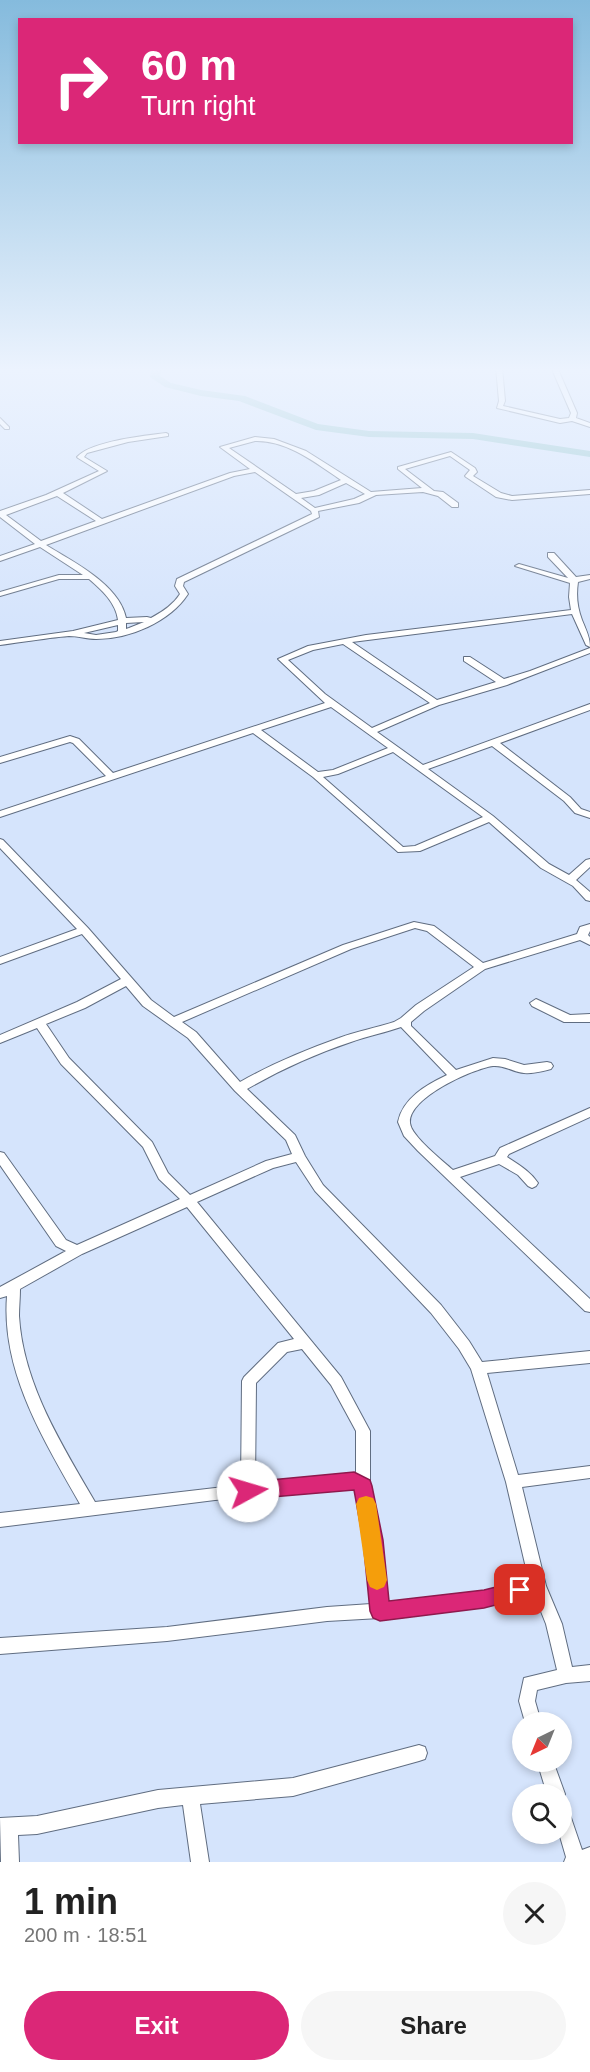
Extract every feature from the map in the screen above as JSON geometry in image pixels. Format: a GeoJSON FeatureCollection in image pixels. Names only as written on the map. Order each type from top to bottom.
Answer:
{"type":"FeatureCollection","features":[{"type":"Feature","properties":{"kind":"street"},"geometry":{"type":"LineString","coordinates":[[1,514],[58,493],[104,471],[80,457],[81,454]]}},
{"type":"Feature","properties":{"kind":"street"},"geometry":{"type":"LineString","coordinates":[[71,633],[95,638],[122,633],[156,618],[182,599],[184,594],[179,586],[180,581],[310,520],[316,515],[314,510],[233,454]]}},
{"type":"Feature","properties":{"kind":"street"},"geometry":{"type":"LineString","coordinates":[[301,454],[372,495]]}},
{"type":"Feature","properties":{"kind":"street"},"geometry":{"type":"LineString","coordinates":[[455,505],[400,468],[452,454],[473,469],[474,472],[468,476],[499,495],[512,498],[590,492]]}},
{"type":"Feature","properties":{"kind":"street"},"geometry":{"type":"LineString","coordinates":[[0,559],[232,474],[255,470]]}},
{"type":"Feature","properties":{"kind":"street"},"geometry":{"type":"LineString","coordinates":[[294,497],[316,493],[345,481]]}},
{"type":"Feature","properties":{"kind":"street"},"geometry":{"type":"LineString","coordinates":[[314,510],[372,495],[431,491]]}},
{"type":"Feature","properties":{"kind":"street"},"geometry":{"type":"LineString","coordinates":[[58,493],[100,521]]}},
{"type":"Feature","properties":{"kind":"street"},"geometry":{"type":"LineString","coordinates":[[1,514],[39,544],[60,555],[90,577],[120,609],[123,621],[122,633]]}},
{"type":"Feature","properties":{"kind":"street"},"geometry":{"type":"LineString","coordinates":[[0,526],[12,523]]}},
{"type":"Feature","properties":{"kind":"street"},"geometry":{"type":"LineString","coordinates":[[370,732],[436,703],[504,683],[590,648],[581,622],[573,612],[573,581],[551,555]]}},
{"type":"Feature","properties":{"kind":"street"},"geometry":{"type":"LineString","coordinates":[[519,566],[573,581],[590,577]]}},
{"type":"Feature","properties":{"kind":"street"},"geometry":{"type":"LineString","coordinates":[[0,594],[59,577],[90,577]]}},
{"type":"Feature","properties":{"kind":"street"},"geometry":{"type":"LineString","coordinates":[[573,612],[344,641],[300,651],[282,659],[370,732],[490,819],[545,866],[570,880],[590,898]]}},
{"type":"Feature","properties":{"kind":"street"},"geometry":{"type":"LineString","coordinates":[[0,643],[71,633],[123,621],[156,618]]}},
{"type":"Feature","properties":{"kind":"street"},"geometry":{"type":"LineString","coordinates":[[344,641],[436,703]]}},
{"type":"Feature","properties":{"kind":"street"},"geometry":{"type":"LineString","coordinates":[[467,659],[504,683]]}},
{"type":"Feature","properties":{"kind":"street"},"geometry":{"type":"LineString","coordinates":[[0,814],[333,703]]}},
{"type":"Feature","properties":{"kind":"street"},"geometry":{"type":"LineString","coordinates":[[422,768],[494,743],[540,723],[590,707]]}},
{"type":"Feature","properties":{"kind":"street"},"geometry":{"type":"LineString","coordinates":[[255,730],[316,775],[394,845],[404,850],[417,849],[490,819]]}},
{"type":"Feature","properties":{"kind":"street"},"geometry":{"type":"LineString","coordinates":[[0,760],[69,739],[76,741],[111,776]]}},
{"type":"Feature","properties":{"kind":"street"},"geometry":{"type":"LineString","coordinates":[[494,743],[567,799],[578,811],[590,815]]}},
{"type":"Feature","properties":{"kind":"street"},"geometry":{"type":"LineString","coordinates":[[316,775],[335,772],[393,749]]}},
{"type":"Feature","properties":{"kind":"street"},"geometry":{"type":"LineString","coordinates":[[0,842],[84,930],[147,1003],[192,1035],[239,1088],[291,1138],[299,1157],[319,1188],[436,1309],[478,1368],[513,1482],[538,1586],[554,1624],[566,1675]]}},
{"type":"Feature","properties":{"kind":"street"},"geometry":{"type":"LineString","coordinates":[[570,880],[590,862]]}},
{"type":"Feature","properties":{"kind":"street"},"geometry":{"type":"LineString","coordinates":[[172,1022],[347,947],[414,925],[430,928],[481,967]]}},
{"type":"Feature","properties":{"kind":"street"},"geometry":{"type":"LineString","coordinates":[[239,1088],[285,1061],[346,1040],[384,1031],[405,1021],[420,1008],[481,967],[586,939],[584,929],[590,927]]}},
{"type":"Feature","properties":{"kind":"street"},"geometry":{"type":"LineString","coordinates":[[0,961],[84,930]]}},
{"type":"Feature","properties":{"kind":"street"},"geometry":{"type":"LineString","coordinates":[[0,1039],[81,1005],[126,981]]}},
{"type":"Feature","properties":{"kind":"street"},"geometry":{"type":"LineString","coordinates":[[536,1003],[568,1018],[590,1018]]}},
{"type":"Feature","properties":{"kind":"street"},"geometry":{"type":"LineString","coordinates":[[405,1021],[406,1027],[455,1076]]}},
{"type":"Feature","properties":{"kind":"street"},"geometry":{"type":"LineString","coordinates":[[39,1023],[65,1061],[148,1145],[163,1176],[188,1200],[336,1381],[363,1431],[363,1486],[373,1540],[380,1611]]}},
{"type":"Feature","properties":{"kind":"street"},"geometry":{"type":"LineString","coordinates":[[548,1066],[524,1069],[506,1062],[492,1062],[455,1076],[428,1091],[409,1107],[404,1114],[404,1123],[411,1136],[590,1307]]}},
{"type":"Feature","properties":{"kind":"street"},"geometry":{"type":"LineString","coordinates":[[452,1175],[500,1159],[504,1151],[590,1112]]}},
{"type":"Feature","properties":{"kind":"street"},"geometry":{"type":"LineString","coordinates":[[0,1156],[61,1243],[77,1251]]}},
{"type":"Feature","properties":{"kind":"street"},"geometry":{"type":"LineString","coordinates":[[0,1293],[77,1251],[188,1200],[270,1164],[299,1157]]}},
{"type":"Feature","properties":{"kind":"street"},"geometry":{"type":"LineString","coordinates":[[500,1159],[522,1172],[532,1183]]}},
{"type":"Feature","properties":{"kind":"street"},"geometry":{"type":"LineString","coordinates":[[14,1286],[11,1302],[16,1348],[40,1417],[91,1509]]}},
{"type":"Feature","properties":{"kind":"street"},"geometry":{"type":"LineString","coordinates":[[248,1491],[249,1381],[283,1347],[305,1343]]}},
{"type":"Feature","properties":{"kind":"street"},"geometry":{"type":"LineString","coordinates":[[478,1368],[590,1357]]}},
{"type":"Feature","properties":{"kind":"street"},"geometry":{"type":"LineString","coordinates":[[513,1482],[590,1472]]}},
{"type":"Feature","properties":{"kind":"street"},"geometry":{"type":"LineString","coordinates":[[0,1520],[354,1481],[363,1486]]}},
{"type":"Feature","properties":{"kind":"street"},"geometry":{"type":"LineString","coordinates":[[0,1646],[167,1634],[327,1614],[380,1611],[484,1599],[538,1586]]}},
{"type":"Feature","properties":{"kind":"street"},"geometry":{"type":"LineString","coordinates":[[531,1712],[528,1701],[530,1684],[566,1675],[590,1673]]}},
{"type":"Feature","properties":{"kind":"street"},"geometry":{"type":"LineString","coordinates":[[10,1862],[4,1827],[38,1825],[158,1799],[293,1787],[419,1753]]}},
{"type":"Feature","properties":{"kind":"street"},"geometry":{"type":"LineString","coordinates":[[190,1796],[200,1862]]}},
{"type":"Feature","properties":{"kind":"street"},"geometry":{"type":"LineString","coordinates":[[572,1840],[580,1860]]}},
{"type":"Feature","properties":{"kind":"slow traffic"},"geometry":{"type":"LineString","coordinates":[[366,1504],[377,1580]]}},
{"type":"Feature","properties":{"kind":"route"},"geometry":{"type":"LineString","coordinates":[[248,1491],[354,1481],[363,1486],[373,1540],[380,1611],[484,1599],[520,1590]]}}]}
